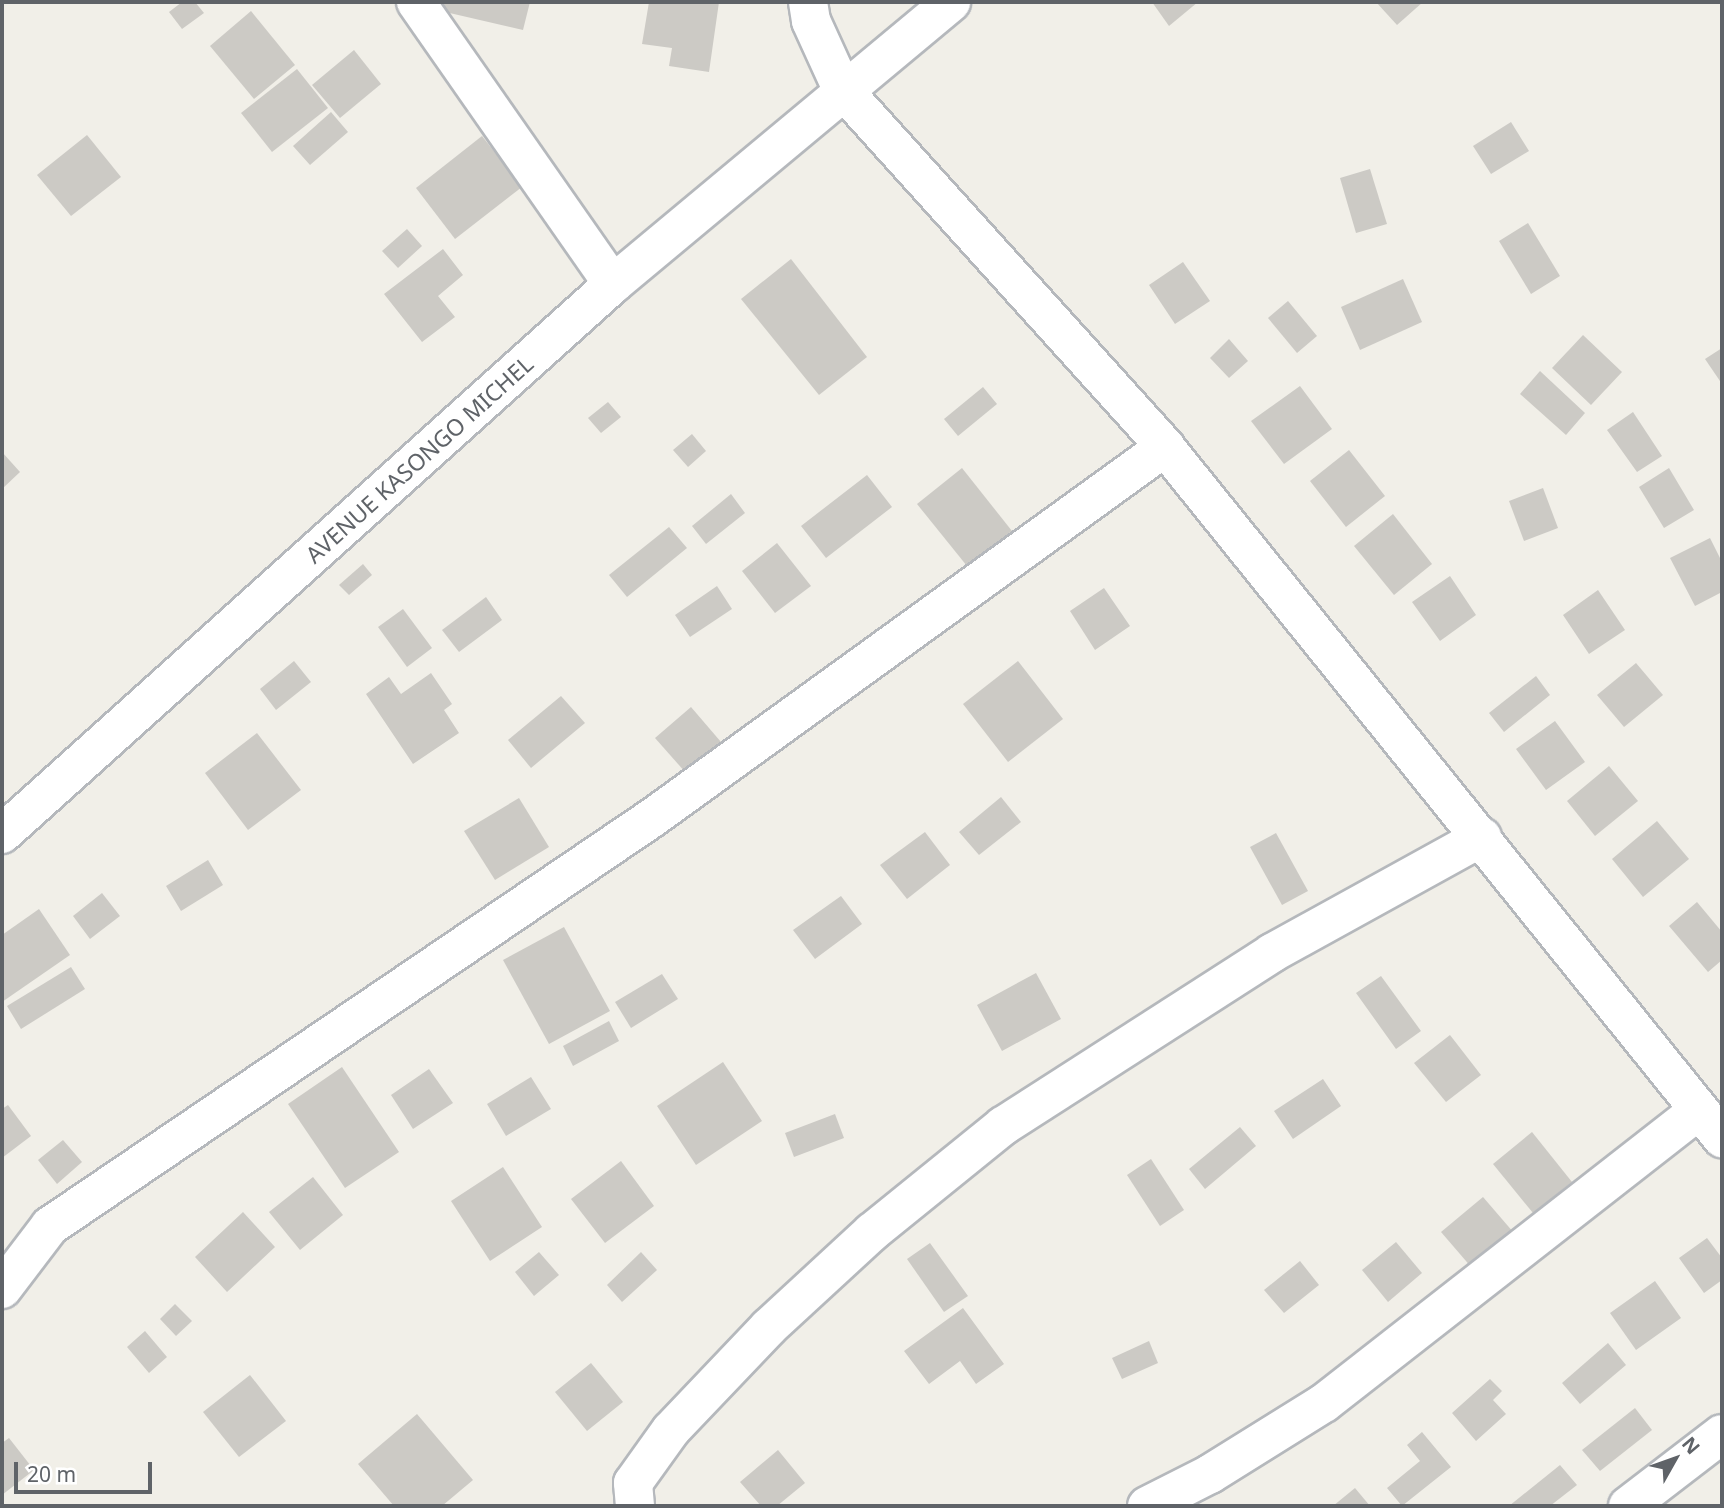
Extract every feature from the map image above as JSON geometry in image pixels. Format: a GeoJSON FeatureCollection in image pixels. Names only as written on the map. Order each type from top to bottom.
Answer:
{"type":"FeatureCollection","features":[{"type":"Feature","properties":{"kind":"street"},"geometry":{"type":"LineString","coordinates":[[416,2],[614,284]]}},
{"type":"Feature","properties":{"kind":"street"},"geometry":{"type":"LineString","coordinates":[[808,2],[811,21],[842,89],[1166,447],[1482,837],[1710,1125],[1324,1403],[1210,1474],[1147,1506]]}},
{"type":"Feature","properties":{"kind":"street","name":"AVENUE KASONGO MICHEL"},"geometry":{"type":"LineString","coordinates":[[2,834],[614,284],[842,89],[951,2]]}},
{"type":"Feature","properties":{"kind":"street"},"geometry":{"type":"LineString","coordinates":[[2,1289],[50,1226],[653,818],[1166,447]]}},
{"type":"Feature","properties":{"kind":"street"},"geometry":{"type":"LineString","coordinates":[[635,1506],[633,1483],[671,1430],[769,1327],[872,1231],[1003,1126],[1272,953],[1482,837]]}},
{"type":"Feature","properties":{"kind":"street"},"geometry":{"type":"LineString","coordinates":[[1628,1506],[1722,1434]]}},
{"type":"Feature","properties":{"kind":"building"},"geometry":{"type":"Polygon","coordinates":[[[182,2],[195,2],[204,13],[182,29],[169,12],[182,2]]]}},
{"type":"Feature","properties":{"kind":"building"},"geometry":{"type":"Polygon","coordinates":[[[443,2],[530,2],[523,30],[441,11],[443,2]]]}},
{"type":"Feature","properties":{"kind":"building"},"geometry":{"type":"Polygon","coordinates":[[[649,2],[719,2],[709,72],[669,66],[672,48],[642,44],[649,2]]]}},
{"type":"Feature","properties":{"kind":"building"},"geometry":{"type":"Polygon","coordinates":[[[1152,2],[1198,2],[1169,26],[1152,2]]]}},
{"type":"Feature","properties":{"kind":"building"},"geometry":{"type":"Polygon","coordinates":[[[1376,2],[1423,2],[1397,25],[1376,2]]]}},
{"type":"Feature","properties":{"kind":"building"},"geometry":{"type":"Polygon","coordinates":[[[251,11],[295,65],[254,99],[210,46],[251,11]]]}},
{"type":"Feature","properties":{"kind":"building"},"geometry":{"type":"Polygon","coordinates":[[[354,50],[381,84],[340,118],[312,85],[354,50]]]}},
{"type":"Feature","properties":{"kind":"building"},"geometry":{"type":"Polygon","coordinates":[[[297,69],[328,108],[272,152],[241,113],[297,69]]]}},
{"type":"Feature","properties":{"kind":"building"},"geometry":{"type":"Polygon","coordinates":[[[331,112],[348,132],[310,165],[293,146],[331,112]]]}},
{"type":"Feature","properties":{"kind":"building"},"geometry":{"type":"Polygon","coordinates":[[[1511,122],[1529,151],[1491,174],[1473,146],[1511,122]]]}},
{"type":"Feature","properties":{"kind":"building"},"geometry":{"type":"Polygon","coordinates":[[[87,135],[121,177],[71,216],[37,175],[87,135]]]}},
{"type":"Feature","properties":{"kind":"building"},"geometry":{"type":"Polygon","coordinates":[[[482,136],[522,187],[455,239],[416,188],[482,136]]]}},
{"type":"Feature","properties":{"kind":"building"},"geometry":{"type":"Polygon","coordinates":[[[1370,169],[1387,224],[1356,233],[1340,178],[1370,169]]]}},
{"type":"Feature","properties":{"kind":"building"},"geometry":{"type":"Polygon","coordinates":[[[1528,223],[1560,276],[1531,294],[1499,241],[1528,223]]]}},
{"type":"Feature","properties":{"kind":"building"},"geometry":{"type":"Polygon","coordinates":[[[407,229],[422,246],[398,268],[382,251],[407,229]]]}},
{"type":"Feature","properties":{"kind":"building"},"geometry":{"type":"Polygon","coordinates":[[[443,249],[463,275],[438,296],[455,317],[422,342],[384,294],[443,249]]]}},
{"type":"Feature","properties":{"kind":"building"},"geometry":{"type":"Polygon","coordinates":[[[791,259],[867,357],[819,395],[741,299],[791,259]]]}},
{"type":"Feature","properties":{"kind":"building"},"geometry":{"type":"Polygon","coordinates":[[[1183,262],[1210,301],[1175,324],[1149,285],[1183,262]]]}},
{"type":"Feature","properties":{"kind":"building"},"geometry":{"type":"Polygon","coordinates":[[[1403,279],[1422,322],[1360,350],[1341,307],[1403,279]]]}},
{"type":"Feature","properties":{"kind":"building"},"geometry":{"type":"Polygon","coordinates":[[[1288,301],[1317,336],[1297,353],[1268,318],[1288,301]]]}},
{"type":"Feature","properties":{"kind":"building"},"geometry":{"type":"Polygon","coordinates":[[[1583,335],[1622,372],[1591,405],[1552,368],[1583,335]]]}},
{"type":"Feature","properties":{"kind":"building"},"geometry":{"type":"Polygon","coordinates":[[[1229,339],[1248,361],[1229,378],[1210,358],[1229,339]]]}},
{"type":"Feature","properties":{"kind":"building"},"geometry":{"type":"Polygon","coordinates":[[[1722,348],[1722,384],[1705,359],[1722,348]]]}},
{"type":"Feature","properties":{"kind":"building"},"geometry":{"type":"Polygon","coordinates":[[[1540,371],[1585,413],[1566,435],[1520,394],[1540,371]]]}},
{"type":"Feature","properties":{"kind":"building"},"geometry":{"type":"Polygon","coordinates":[[[1300,386],[1332,429],[1284,464],[1251,421],[1300,386]]]}},
{"type":"Feature","properties":{"kind":"building"},"geometry":{"type":"Polygon","coordinates":[[[983,387],[997,404],[958,436],[944,419],[983,387]]]}},
{"type":"Feature","properties":{"kind":"building"},"geometry":{"type":"Polygon","coordinates":[[[608,402],[621,417],[601,433],[588,418],[608,402]]]}},
{"type":"Feature","properties":{"kind":"building"},"geometry":{"type":"Polygon","coordinates":[[[1633,412],[1662,456],[1637,472],[1607,430],[1633,412]]]}},
{"type":"Feature","properties":{"kind":"building"},"geometry":{"type":"Polygon","coordinates":[[[692,434],[706,451],[688,467],[673,450],[692,434]]]}},
{"type":"Feature","properties":{"kind":"building"},"geometry":{"type":"Polygon","coordinates":[[[1349,450],[1385,496],[1346,527],[1310,481],[1349,450]]]}},
{"type":"Feature","properties":{"kind":"building"},"geometry":{"type":"Polygon","coordinates":[[[2,452],[20,472],[2,489],[2,452]]]}},
{"type":"Feature","properties":{"kind":"building"},"geometry":{"type":"Polygon","coordinates":[[[962,468],[1012,531],[967,566],[917,504],[962,468]]]}},
{"type":"Feature","properties":{"kind":"building"},"geometry":{"type":"Polygon","coordinates":[[[1669,468],[1694,510],[1664,528],[1639,487],[1669,468]]]}},
{"type":"Feature","properties":{"kind":"building"},"geometry":{"type":"Polygon","coordinates":[[[867,475],[892,507],[826,558],[801,526],[867,475]]]}},
{"type":"Feature","properties":{"kind":"building"},"geometry":{"type":"Polygon","coordinates":[[[1543,488],[1558,528],[1524,541],[1509,501],[1543,488]]]}},
{"type":"Feature","properties":{"kind":"building"},"geometry":{"type":"Polygon","coordinates":[[[731,494],[745,513],[706,544],[692,526],[731,494]]]}},
{"type":"Feature","properties":{"kind":"building"},"geometry":{"type":"Polygon","coordinates":[[[1393,514],[1432,564],[1394,595],[1354,546],[1393,514]]]}},
{"type":"Feature","properties":{"kind":"building"},"geometry":{"type":"Polygon","coordinates":[[[669,527],[687,548],[627,597],[609,575],[669,527]]]}},
{"type":"Feature","properties":{"kind":"building"},"geometry":{"type":"Polygon","coordinates":[[[1710,538],[1722,562],[1722,592],[1695,606],[1670,558],[1710,538]]]}},
{"type":"Feature","properties":{"kind":"building"},"geometry":{"type":"Polygon","coordinates":[[[777,543],[811,586],[775,613],[742,571],[777,543]]]}},
{"type":"Feature","properties":{"kind":"building"},"geometry":{"type":"Polygon","coordinates":[[[363,564],[372,575],[349,595],[339,585],[363,564]]]}},
{"type":"Feature","properties":{"kind":"building"},"geometry":{"type":"Polygon","coordinates":[[[1450,576],[1476,615],[1440,641],[1412,602],[1450,576]]]}},
{"type":"Feature","properties":{"kind":"building"},"geometry":{"type":"Polygon","coordinates":[[[717,586],[732,609],[690,637],[675,615],[717,586]]]}},
{"type":"Feature","properties":{"kind":"building"},"geometry":{"type":"Polygon","coordinates":[[[1104,588],[1130,626],[1095,650],[1070,611],[1104,588]]]}},
{"type":"Feature","properties":{"kind":"building"},"geometry":{"type":"Polygon","coordinates":[[[1598,590],[1625,630],[1589,654],[1563,615],[1598,590]]]}},
{"type":"Feature","properties":{"kind":"building"},"geometry":{"type":"Polygon","coordinates":[[[486,597],[502,620],[459,652],[442,630],[486,597]]]}},
{"type":"Feature","properties":{"kind":"building"},"geometry":{"type":"Polygon","coordinates":[[[403,609],[432,648],[407,667],[378,627],[403,609]]]}},
{"type":"Feature","properties":{"kind":"building"},"geometry":{"type":"Polygon","coordinates":[[[294,661],[311,682],[276,710],[260,689],[294,661]]]}},
{"type":"Feature","properties":{"kind":"building"},"geometry":{"type":"Polygon","coordinates":[[[1018,661],[1063,719],[1008,762],[963,704],[1018,661]]]}},
{"type":"Feature","properties":{"kind":"building"},"geometry":{"type":"Polygon","coordinates":[[[1636,663],[1663,695],[1624,727],[1597,695],[1636,663]]]}},
{"type":"Feature","properties":{"kind":"building"},"geometry":{"type":"Polygon","coordinates":[[[431,673],[452,704],[444,710],[459,733],[413,764],[366,694],[389,677],[401,694],[431,673]]]}},
{"type":"Feature","properties":{"kind":"building"},"geometry":{"type":"Polygon","coordinates":[[[1536,676],[1550,695],[1504,732],[1489,713],[1536,676]]]}},
{"type":"Feature","properties":{"kind":"building"},"geometry":{"type":"Polygon","coordinates":[[[561,696],[585,723],[531,768],[508,740],[561,696]]]}},
{"type":"Feature","properties":{"kind":"building"},"geometry":{"type":"Polygon","coordinates":[[[691,707],[721,742],[686,773],[655,738],[691,707]]]}},
{"type":"Feature","properties":{"kind":"building"},"geometry":{"type":"Polygon","coordinates":[[[1555,721],[1585,762],[1546,790],[1516,749],[1555,721]]]}},
{"type":"Feature","properties":{"kind":"building"},"geometry":{"type":"Polygon","coordinates":[[[257,733],[301,790],[248,830],[205,773],[257,733]]]}},
{"type":"Feature","properties":{"kind":"building"},"geometry":{"type":"Polygon","coordinates":[[[1609,766],[1638,801],[1595,836],[1567,801],[1609,766]]]}},
{"type":"Feature","properties":{"kind":"building"},"geometry":{"type":"Polygon","coordinates":[[[1001,797],[1021,822],[979,855],[959,832],[1001,797]]]}},
{"type":"Feature","properties":{"kind":"building"},"geometry":{"type":"Polygon","coordinates":[[[519,798],[549,847],[495,880],[464,831],[519,798]]]}},
{"type":"Feature","properties":{"kind":"building"},"geometry":{"type":"Polygon","coordinates":[[[1657,821],[1689,859],[1643,897],[1612,859],[1657,821]]]}},
{"type":"Feature","properties":{"kind":"building"},"geometry":{"type":"Polygon","coordinates":[[[925,832],[950,865],[907,899],[880,865],[925,832]]]}},
{"type":"Feature","properties":{"kind":"building"},"geometry":{"type":"Polygon","coordinates":[[[1276,833],[1308,891],[1282,905],[1250,847],[1276,833]]]}},
{"type":"Feature","properties":{"kind":"building"},"geometry":{"type":"Polygon","coordinates":[[[208,860],[223,885],[181,911],[166,886],[208,860]]]}},
{"type":"Feature","properties":{"kind":"building"},"geometry":{"type":"Polygon","coordinates":[[[102,893],[120,916],[90,939],[73,916],[102,893]]]}},
{"type":"Feature","properties":{"kind":"building"},"geometry":{"type":"Polygon","coordinates":[[[841,896],[862,924],[815,959],[793,930],[841,896]]]}},
{"type":"Feature","properties":{"kind":"building"},"geometry":{"type":"Polygon","coordinates":[[[1697,902],[1722,932],[1722,960],[1708,972],[1669,926],[1697,902]]]}},
{"type":"Feature","properties":{"kind":"building"},"geometry":{"type":"Polygon","coordinates":[[[39,909],[70,955],[2,1002],[2,935],[39,909]]]}},
{"type":"Feature","properties":{"kind":"building"},"geometry":{"type":"Polygon","coordinates":[[[564,927],[610,1011],[549,1044],[503,960],[564,927]]]}},
{"type":"Feature","properties":{"kind":"building"},"geometry":{"type":"Polygon","coordinates":[[[71,967],[85,989],[21,1029],[7,1006],[71,967]]]}},
{"type":"Feature","properties":{"kind":"building"},"geometry":{"type":"Polygon","coordinates":[[[1036,973],[1061,1019],[1002,1051],[977,1005],[1036,973]]]}},
{"type":"Feature","properties":{"kind":"building"},"geometry":{"type":"Polygon","coordinates":[[[662,974],[678,999],[631,1028],[615,1002],[662,974]]]}},
{"type":"Feature","properties":{"kind":"building"},"geometry":{"type":"Polygon","coordinates":[[[1381,976],[1421,1031],[1396,1049],[1356,993],[1381,976]]]}},
{"type":"Feature","properties":{"kind":"building"},"geometry":{"type":"Polygon","coordinates":[[[609,1021],[619,1041],[573,1066],[563,1046],[609,1021]]]}},
{"type":"Feature","properties":{"kind":"building"},"geometry":{"type":"Polygon","coordinates":[[[1450,1035],[1481,1075],[1446,1102],[1414,1063],[1450,1035]]]}},
{"type":"Feature","properties":{"kind":"building"},"geometry":{"type":"Polygon","coordinates":[[[723,1062],[762,1121],[696,1165],[657,1106],[723,1062]]]}},
{"type":"Feature","properties":{"kind":"building"},"geometry":{"type":"Polygon","coordinates":[[[342,1067],[399,1152],[345,1188],[288,1104],[342,1067]]]}},
{"type":"Feature","properties":{"kind":"building"},"geometry":{"type":"Polygon","coordinates":[[[429,1069],[453,1103],[413,1129],[391,1095],[429,1069]]]}},
{"type":"Feature","properties":{"kind":"building"},"geometry":{"type":"Polygon","coordinates":[[[531,1077],[551,1109],[506,1136],[487,1104],[531,1077]]]}},
{"type":"Feature","properties":{"kind":"building"},"geometry":{"type":"Polygon","coordinates":[[[1323,1079],[1341,1106],[1293,1139],[1274,1111],[1323,1079]]]}},
{"type":"Feature","properties":{"kind":"building"},"geometry":{"type":"Polygon","coordinates":[[[8,1105],[31,1136],[2,1158],[2,1109],[8,1105]]]}},
{"type":"Feature","properties":{"kind":"building"},"geometry":{"type":"Polygon","coordinates":[[[835,1114],[844,1138],[794,1157],[785,1133],[835,1114]]]}},
{"type":"Feature","properties":{"kind":"building"},"geometry":{"type":"Polygon","coordinates":[[[1240,1127],[1256,1146],[1205,1189],[1189,1169],[1240,1127]]]}},
{"type":"Feature","properties":{"kind":"building"},"geometry":{"type":"Polygon","coordinates":[[[1532,1132],[1572,1182],[1533,1213],[1493,1164],[1532,1132]]]}},
{"type":"Feature","properties":{"kind":"building"},"geometry":{"type":"Polygon","coordinates":[[[63,1140],[82,1162],[57,1184],[38,1160],[63,1140]]]}},
{"type":"Feature","properties":{"kind":"building"},"geometry":{"type":"Polygon","coordinates":[[[1151,1159],[1184,1210],[1160,1226],[1127,1175],[1151,1159]]]}},
{"type":"Feature","properties":{"kind":"building"},"geometry":{"type":"Polygon","coordinates":[[[621,1161],[654,1206],[605,1243],[571,1199],[621,1161]]]}},
{"type":"Feature","properties":{"kind":"building"},"geometry":{"type":"Polygon","coordinates":[[[503,1167],[542,1227],[490,1261],[451,1201],[503,1167]]]}},
{"type":"Feature","properties":{"kind":"building"},"geometry":{"type":"Polygon","coordinates":[[[313,1177],[343,1215],[300,1250],[269,1212],[313,1177]]]}},
{"type":"Feature","properties":{"kind":"building"},"geometry":{"type":"Polygon","coordinates":[[[1483,1197],[1514,1233],[1472,1268],[1441,1232],[1483,1197]]]}},
{"type":"Feature","properties":{"kind":"building"},"geometry":{"type":"Polygon","coordinates":[[[243,1212],[275,1247],[227,1292],[195,1257],[243,1212]]]}},
{"type":"Feature","properties":{"kind":"building"},"geometry":{"type":"Polygon","coordinates":[[[1707,1238],[1722,1258],[1722,1280],[1704,1293],[1679,1258],[1707,1238]]]}},
{"type":"Feature","properties":{"kind":"building"},"geometry":{"type":"Polygon","coordinates":[[[1396,1242],[1422,1273],[1388,1302],[1362,1270],[1396,1242]]]}},
{"type":"Feature","properties":{"kind":"building"},"geometry":{"type":"Polygon","coordinates":[[[930,1243],[968,1296],[944,1312],[907,1259],[930,1243]]]}},
{"type":"Feature","properties":{"kind":"building"},"geometry":{"type":"Polygon","coordinates":[[[539,1252],[559,1275],[534,1296],[515,1272],[539,1252]]]}},
{"type":"Feature","properties":{"kind":"building"},"geometry":{"type":"Polygon","coordinates":[[[641,1252],[657,1270],[622,1302],[607,1285],[641,1252]]]}},
{"type":"Feature","properties":{"kind":"building"},"geometry":{"type":"Polygon","coordinates":[[[1300,1261],[1319,1285],[1284,1313],[1264,1290],[1300,1261]]]}},
{"type":"Feature","properties":{"kind":"building"},"geometry":{"type":"Polygon","coordinates":[[[1655,1281],[1681,1318],[1636,1350],[1610,1313],[1655,1281]]]}},
{"type":"Feature","properties":{"kind":"building"},"geometry":{"type":"Polygon","coordinates":[[[175,1304],[192,1321],[176,1336],[160,1319],[175,1304]]]}},
{"type":"Feature","properties":{"kind":"building"},"geometry":{"type":"Polygon","coordinates":[[[963,1308],[1004,1364],[976,1384],[960,1361],[929,1384],[904,1351],[963,1308]]]}},
{"type":"Feature","properties":{"kind":"building"},"geometry":{"type":"Polygon","coordinates":[[[145,1331],[167,1357],[149,1373],[127,1347],[145,1331]]]}},
{"type":"Feature","properties":{"kind":"building"},"geometry":{"type":"Polygon","coordinates":[[[1149,1341],[1158,1363],[1122,1379],[1112,1358],[1149,1341]]]}},
{"type":"Feature","properties":{"kind":"building"},"geometry":{"type":"Polygon","coordinates":[[[1608,1343],[1626,1365],[1580,1404],[1562,1383],[1608,1343]]]}},
{"type":"Feature","properties":{"kind":"building"},"geometry":{"type":"Polygon","coordinates":[[[591,1363],[623,1402],[587,1431],[555,1392],[591,1363]]]}},
{"type":"Feature","properties":{"kind":"building"},"geometry":{"type":"Polygon","coordinates":[[[250,1375],[286,1421],[239,1457],[203,1412],[250,1375]]]}},
{"type":"Feature","properties":{"kind":"building"},"geometry":{"type":"Polygon","coordinates":[[[1490,1379],[1502,1391],[1493,1400],[1506,1414],[1476,1441],[1452,1413],[1490,1379]]]}},
{"type":"Feature","properties":{"kind":"building"},"geometry":{"type":"Polygon","coordinates":[[[1635,1408],[1652,1430],[1600,1471],[1582,1450],[1635,1408]]]}},
{"type":"Feature","properties":{"kind":"building"},"geometry":{"type":"Polygon","coordinates":[[[417,1414],[473,1480],[442,1506],[394,1506],[358,1464],[417,1414]]]}},
{"type":"Feature","properties":{"kind":"building"},"geometry":{"type":"Polygon","coordinates":[[[1422,1432],[1451,1467],[1402,1506],[1387,1488],[1420,1461],[1407,1445],[1422,1432]]]}},
{"type":"Feature","properties":{"kind":"building"},"geometry":{"type":"Polygon","coordinates":[[[9,1438],[34,1470],[2,1495],[2,1443],[9,1438]]]}},
{"type":"Feature","properties":{"kind":"building"},"geometry":{"type":"Polygon","coordinates":[[[778,1450],[805,1483],[777,1506],[761,1506],[740,1482],[778,1450]]]}},
{"type":"Feature","properties":{"kind":"building"},"geometry":{"type":"Polygon","coordinates":[[[1560,1465],[1577,1485],[1550,1506],[1509,1506],[1560,1465]]]}},
{"type":"Feature","properties":{"kind":"building"},"geometry":{"type":"Polygon","coordinates":[[[1355,1488],[1370,1506],[1333,1506],[1355,1488]]]}}]}
